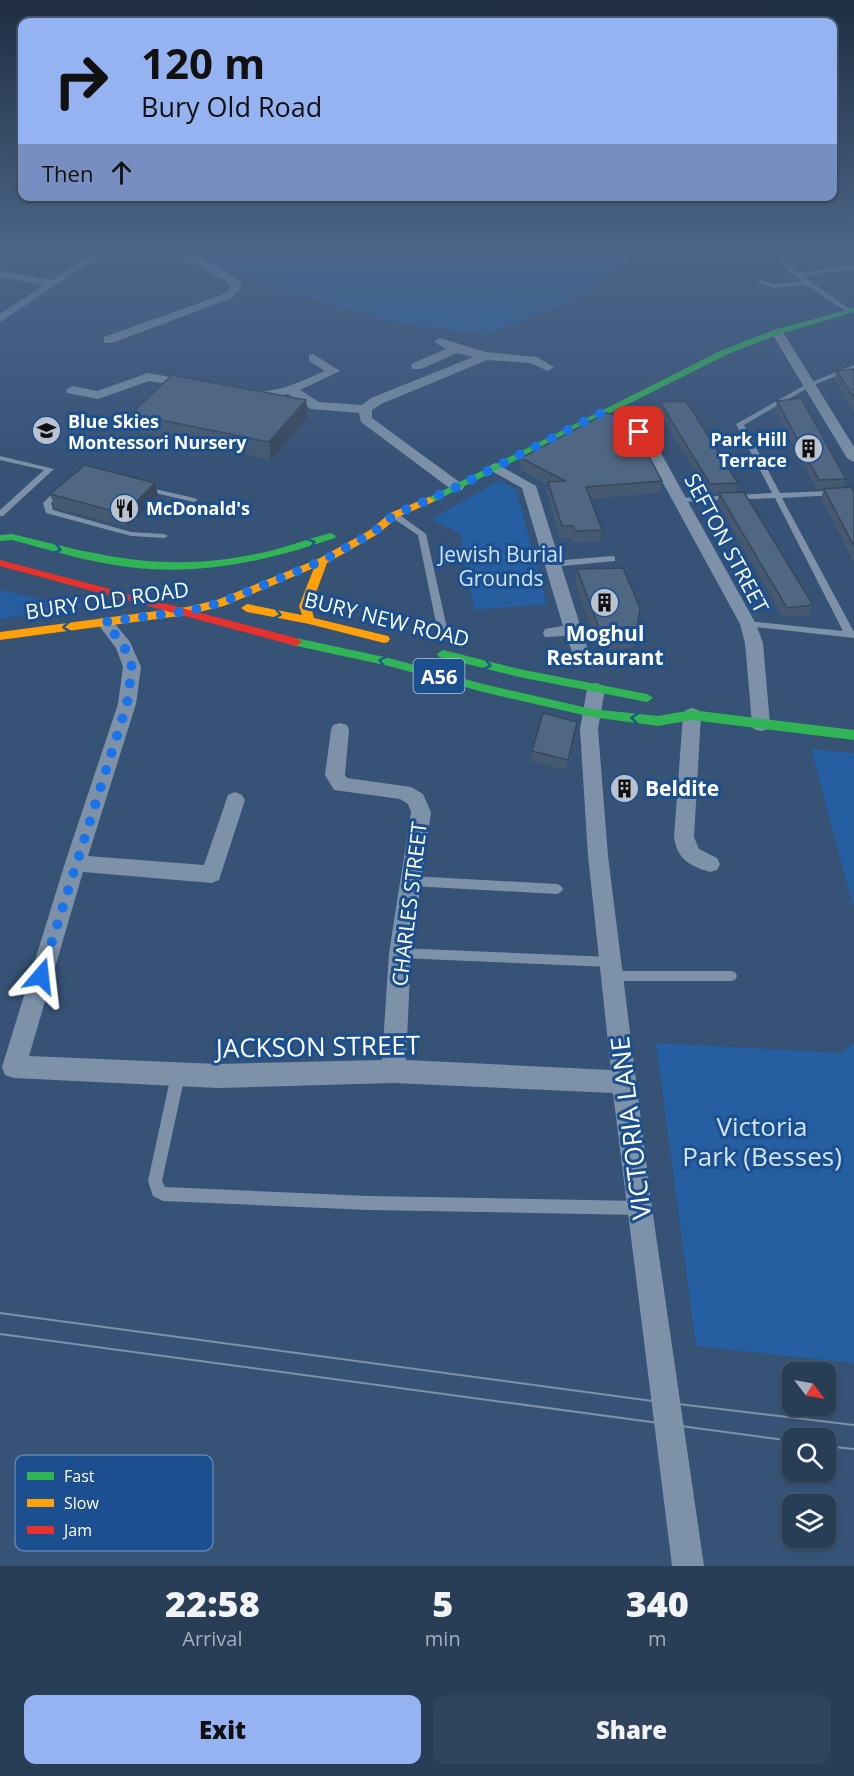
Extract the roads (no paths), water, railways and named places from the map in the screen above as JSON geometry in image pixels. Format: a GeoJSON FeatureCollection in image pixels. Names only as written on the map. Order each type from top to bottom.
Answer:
{"type":"FeatureCollection","features":[{"type":"Feature","properties":{"kind":"main road"},"geometry":{"type":"LineString","coordinates":[[0,538],[12,537],[146,566],[212,564],[293,549],[394,515],[457,487],[725,352],[805,324]]}},
{"type":"Feature","properties":{"kind":"main road","name":"BURY OLD ROAD"},"geometry":{"type":"LineString","coordinates":[[0,636],[188,611],[220,603],[322,561],[374,532],[394,515]]}},
{"type":"Feature","properties":{"kind":"main road"},"geometry":{"type":"LineString","coordinates":[[0,547],[119,577]]}},
{"type":"Feature","properties":{"kind":"main road"},"geometry":{"type":"LineString","coordinates":[[309,620],[305,606],[322,561]]}},
{"type":"Feature","properties":{"kind":"main road","name":"BURY NEW ROAD"},"geometry":{"type":"LineString","coordinates":[[0,563],[188,611],[300,643],[389,662],[483,688],[594,701],[679,706],[761,724],[854,735]]}},
{"type":"Feature","properties":{"kind":"main road","name":"BURY NEW ROAD"},"geometry":{"type":"LineString","coordinates":[[186,594],[309,620],[398,642]]}},
{"type":"Feature","properties":{"kind":"main road","name":"BURY NEW ROAD"},"geometry":{"type":"LineString","coordinates":[[431,651],[658,721],[679,706]]}},
{"type":"Feature","properties":{"kind":"street"},"geometry":{"type":"LineString","coordinates":[[108,340],[153,324]]}},
{"type":"Feature","properties":{"kind":"street"},"geometry":{"type":"LineString","coordinates":[[777,332],[854,458]]}},
{"type":"Feature","properties":{"kind":"street"},"geometry":{"type":"LineString","coordinates":[[440,342],[456,349],[486,356],[533,360],[548,367]]}},
{"type":"Feature","properties":{"kind":"street"},"geometry":{"type":"LineString","coordinates":[[417,366],[456,349]]}},
{"type":"Feature","properties":{"kind":"street"},"geometry":{"type":"LineString","coordinates":[[290,390],[316,406],[365,409],[376,401],[486,356]]}},
{"type":"Feature","properties":{"kind":"street"},"geometry":{"type":"LineString","coordinates":[[239,393],[262,397],[290,390],[334,371],[313,358]]}},
{"type":"Feature","properties":{"kind":"street"},"geometry":{"type":"LineString","coordinates":[[72,390],[98,395],[148,377],[205,387]]}},
{"type":"Feature","properties":{"kind":"street"},"geometry":{"type":"LineString","coordinates":[[365,409],[366,419],[457,487]]}},
{"type":"Feature","properties":{"kind":"street","name":"SEFTON STREET"},"geometry":{"type":"LineString","coordinates":[[601,413],[645,437],[748,624],[754,644],[761,724]]}},
{"type":"Feature","properties":{"kind":"street"},"geometry":{"type":"LineString","coordinates":[[495,467],[529,486],[579,650]]}},
{"type":"Feature","properties":{"kind":"street"},"geometry":{"type":"LineString","coordinates":[[105,622],[124,646],[132,667],[127,704],[75,863],[212,874],[235,800]]}},
{"type":"Feature","properties":{"kind":"street"},"geometry":{"type":"LineString","coordinates":[[551,633],[573,630]]}},
{"type":"Feature","properties":{"kind":"street","name":"VICTORIA LANE"},"geometry":{"type":"LineString","coordinates":[[594,701],[589,729],[597,845],[623,1082],[688,1566]]}},
{"type":"Feature","properties":{"kind":"street"},"geometry":{"type":"LineString","coordinates":[[679,706],[685,850],[692,858],[710,864]]}},
{"type":"Feature","properties":{"kind":"street","name":"CHARLES STREET"},"geometry":{"type":"LineString","coordinates":[[340,730],[335,775],[341,785],[404,792],[416,799],[421,812],[400,953],[393,1071]]}},
{"type":"Feature","properties":{"kind":"street","name":"JACKSON STREET"},"geometry":{"type":"LineString","coordinates":[[75,863],[14,1067],[219,1076],[393,1071],[623,1082]]}},
{"type":"Feature","properties":{"kind":"lane"},"geometry":{"type":"LineString","coordinates":[[852,635],[740,424],[809,385],[854,367]]}},
{"type":"Feature","properties":{"kind":"lane"},"geometry":{"type":"LineString","coordinates":[[0,458],[50,469],[0,514]]}},
{"type":"Feature","properties":{"kind":"lane"},"geometry":{"type":"LineString","coordinates":[[70,481],[47,503],[49,511],[131,534],[164,536]]}},
{"type":"Feature","properties":{"kind":"lane"},"geometry":{"type":"LineString","coordinates":[[132,485],[194,500]]}},
{"type":"Feature","properties":{"kind":"lane"},"geometry":{"type":"LineString","coordinates":[[680,500],[854,492]]}},
{"type":"Feature","properties":{"kind":"lane"},"geometry":{"type":"LineString","coordinates":[[394,515],[422,534],[442,628]]}},
{"type":"Feature","properties":{"kind":"lane"},"geometry":{"type":"LineString","coordinates":[[552,564],[612,559]]}},
{"type":"Feature","properties":{"kind":"lane"},"geometry":{"type":"LineString","coordinates":[[748,624],[852,635]]}},
{"type":"Feature","properties":{"kind":"lane"},"geometry":{"type":"LineString","coordinates":[[411,881],[557,889]]}},
{"type":"Feature","properties":{"kind":"lane"},"geometry":{"type":"LineString","coordinates":[[400,953],[731,976]]}},
{"type":"Feature","properties":{"kind":"lane"},"geometry":{"type":"LineString","coordinates":[[177,1075],[155,1181],[158,1191],[163,1194],[357,1203],[639,1208]]}},
{"type":"Feature","properties":{"kind":"tram line"},"geometry":{"type":"LineString","coordinates":[[0,1313],[645,1400],[854,1425]]}},
{"type":"Feature","properties":{"kind":"tram line"},"geometry":{"type":"LineString","coordinates":[[0,1334],[782,1440]]}},
{"type":"Feature","properties":{"kind":"tram line"},"geometry":{"type":"LineString","coordinates":[[836,1447],[854,1449]]}},
{"type":"Feature","properties":{"kind":"place","name":"Blue Skies Montessori Nursery"},"geometry":{"type":"Point","coordinates":[47,431]}},
{"type":"Feature","properties":{"kind":"place","name":"Park Hill Terrace"},"geometry":{"type":"Point","coordinates":[808,449]}},
{"type":"Feature","properties":{"kind":"place","name":"McDonald's"},"geometry":{"type":"Point","coordinates":[125,508]}},
{"type":"Feature","properties":{"kind":"place","name":"Moghul Restaurant"},"geometry":{"type":"Point","coordinates":[605,602]}},
{"type":"Feature","properties":{"kind":"place","name":"Beldite"},"geometry":{"type":"Point","coordinates":[624,788]}},
{"type":"Feature","properties":{"kind":"park label","name":"Jewish Burial Grounds"},"geometry":{"type":"Point","coordinates":[501,566]}},
{"type":"Feature","properties":{"kind":"park label","name":"Victoria Park (Besses)"},"geometry":{"type":"Point","coordinates":[762,1141]}}]}
